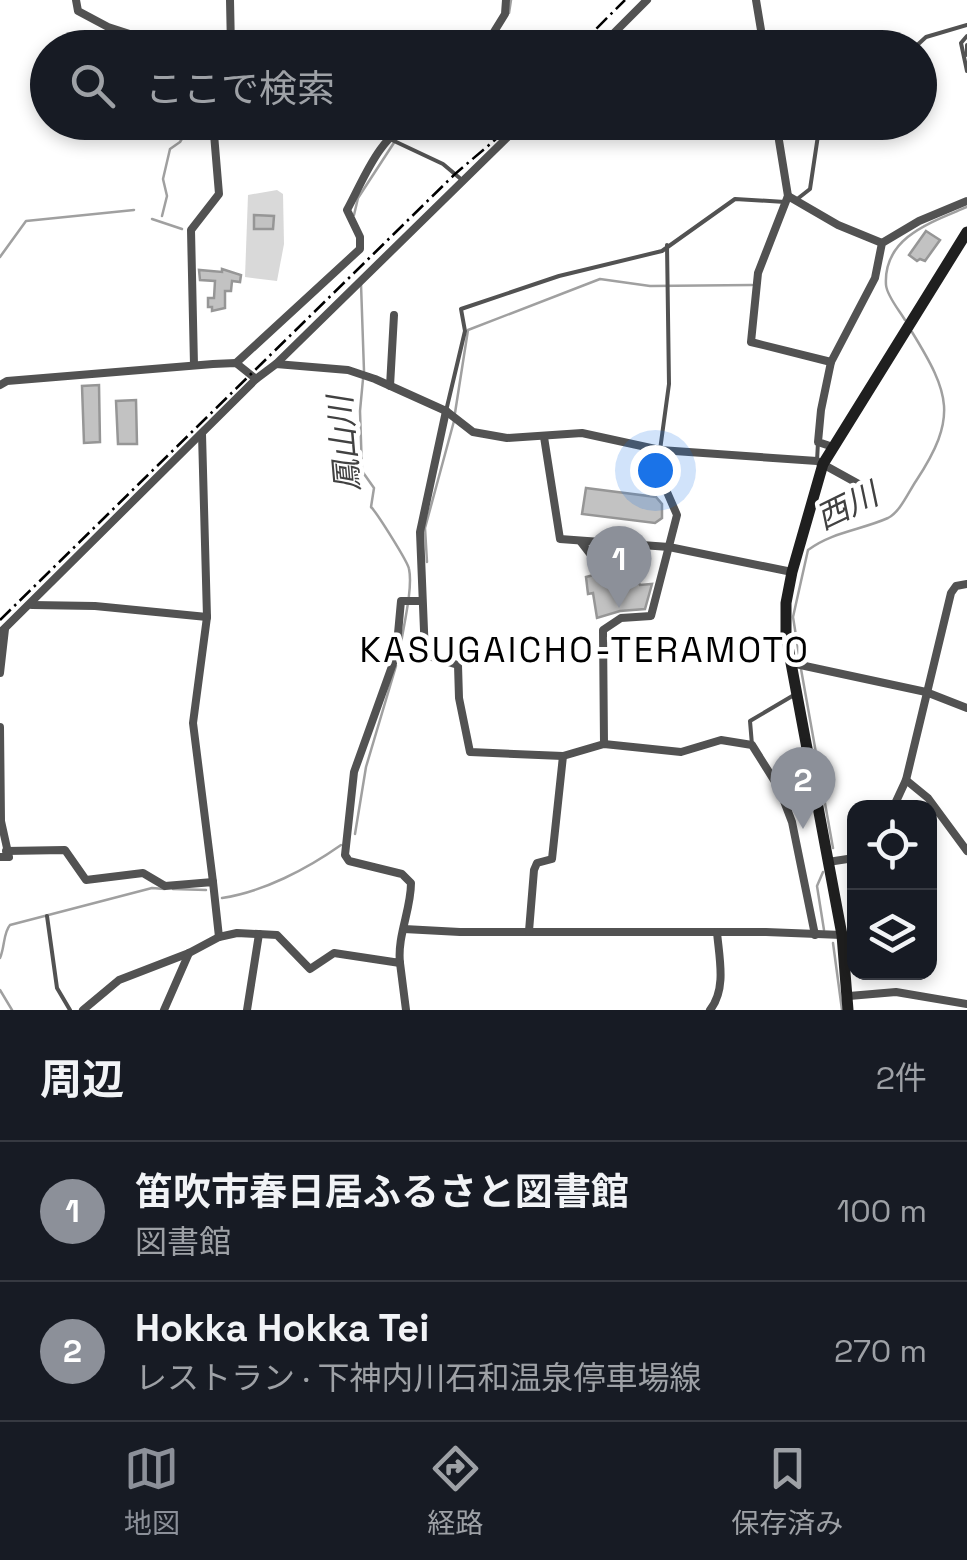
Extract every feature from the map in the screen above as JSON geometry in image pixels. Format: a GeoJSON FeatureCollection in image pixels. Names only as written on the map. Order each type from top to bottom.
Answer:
{"type":"FeatureCollection","features":[{"type":"Feature","properties":{"kind":"main road"},"geometry":{"type":"LineString","coordinates":[[848,1010],[842,935],[797,693],[786,603],[820,462],[967,232]]}},
{"type":"Feature","properties":{"kind":"street"},"geometry":{"type":"LineString","coordinates":[[76,0],[78,11],[117,30]]}},
{"type":"Feature","properties":{"kind":"street"},"geometry":{"type":"LineString","coordinates":[[230,0],[230,30]]}},
{"type":"Feature","properties":{"kind":"street"},"geometry":{"type":"LineString","coordinates":[[495,30],[505,14],[506,0]]}},
{"type":"Feature","properties":{"kind":"street"},"geometry":{"type":"LineString","coordinates":[[617,30],[647,0]]}},
{"type":"Feature","properties":{"kind":"street"},"geometry":{"type":"LineString","coordinates":[[756,0],[761,30]]}},
{"type":"Feature","properties":{"kind":"street"},"geometry":{"type":"LineString","coordinates":[[194,365],[191,230],[219,194],[214,140]]}},
{"type":"Feature","properties":{"kind":"street"},"geometry":{"type":"LineString","coordinates":[[238,364],[360,249],[360,238],[347,210],[387,140]]}},
{"type":"Feature","properties":{"kind":"street"},"geometry":{"type":"LineString","coordinates":[[0,674],[2,631],[504,140]]}},
{"type":"Feature","properties":{"kind":"street"},"geometry":{"type":"LineString","coordinates":[[779,140],[790,200],[758,273],[752,342],[831,362]]}},
{"type":"Feature","properties":{"kind":"street"},"geometry":{"type":"LineString","coordinates":[[790,200],[882,243]]}},
{"type":"Feature","properties":{"kind":"street"},"geometry":{"type":"LineString","coordinates":[[833,447],[818,442],[831,362],[875,278],[882,243],[919,220],[967,202]]}},
{"type":"Feature","properties":{"kind":"street"},"geometry":{"type":"LineString","coordinates":[[390,386],[394,315]]}},
{"type":"Feature","properties":{"kind":"street"},"geometry":{"type":"LineString","coordinates":[[0,385],[7,381],[194,365],[238,364],[256,379]]}},
{"type":"Feature","properties":{"kind":"street"},"geometry":{"type":"LineString","coordinates":[[276,364],[348,370],[446,411],[473,432],[507,438],[582,433],[660,450],[820,462],[875,493]]}},
{"type":"Feature","properties":{"kind":"street"},"geometry":{"type":"LineString","coordinates":[[446,411],[420,532],[418,601],[425,655],[458,665],[458,698],[470,752],[563,756],[604,744],[681,752],[721,740],[752,745],[779,788],[792,822],[815,935]]}},
{"type":"Feature","properties":{"kind":"street"},"geometry":{"type":"LineString","coordinates":[[202,434],[207,618],[193,723],[218,937]]}},
{"type":"Feature","properties":{"kind":"street"},"geometry":{"type":"LineString","coordinates":[[544,437],[560,539],[669,548],[792,572]]}},
{"type":"Feature","properties":{"kind":"street"},"geometry":{"type":"LineString","coordinates":[[604,744],[604,630],[621,618],[650,616],[677,515],[667,492],[660,450]]}},
{"type":"Feature","properties":{"kind":"street"},"geometry":{"type":"LineString","coordinates":[[897,800],[906,780],[951,593],[956,586],[967,584]]}},
{"type":"Feature","properties":{"kind":"street"},"geometry":{"type":"LineString","coordinates":[[406,1010],[398,951],[411,882],[402,874],[349,861],[346,855],[354,772],[396,655],[403,601],[418,601]]}},
{"type":"Feature","properties":{"kind":"street"},"geometry":{"type":"LineString","coordinates":[[32,604],[95,606],[207,618]]}},
{"type":"Feature","properties":{"kind":"street"},"geometry":{"type":"LineString","coordinates":[[792,663],[926,692],[967,708]]}},
{"type":"Feature","properties":{"kind":"street"},"geometry":{"type":"LineString","coordinates":[[0,727],[3,854],[65,850],[86,880],[144,873],[165,886],[213,882]]}},
{"type":"Feature","properties":{"kind":"street"},"geometry":{"type":"LineString","coordinates":[[529,931],[534,870],[537,863],[552,859],[563,756]]}},
{"type":"Feature","properties":{"kind":"street"},"geometry":{"type":"LineString","coordinates":[[906,780],[928,798],[967,851]]}},
{"type":"Feature","properties":{"kind":"street"},"geometry":{"type":"LineString","coordinates":[[828,862],[847,859]]}},
{"type":"Feature","properties":{"kind":"street"},"geometry":{"type":"LineString","coordinates":[[404,929],[842,935]]}},
{"type":"Feature","properties":{"kind":"street"},"geometry":{"type":"LineString","coordinates":[[710,1010],[716,1002],[721,976],[717,932]]}},
{"type":"Feature","properties":{"kind":"street"},"geometry":{"type":"LineString","coordinates":[[83,1010],[120,980],[218,937],[238,933],[282,938],[310,969],[334,954],[400,963]]}},
{"type":"Feature","properties":{"kind":"street"},"geometry":{"type":"LineString","coordinates":[[247,1010],[259,934]]}},
{"type":"Feature","properties":{"kind":"street"},"geometry":{"type":"LineString","coordinates":[[164,1010],[189,953]]}},
{"type":"Feature","properties":{"kind":"street"},"geometry":{"type":"LineString","coordinates":[[848,996],[896,992],[967,1004]]}},
{"type":"Feature","properties":{"kind":"lane"},"geometry":{"type":"LineString","coordinates":[[937,34],[967,25]]}},
{"type":"Feature","properties":{"kind":"lane"},"geometry":{"type":"LineString","coordinates":[[967,36],[961,44],[967,71]]}},
{"type":"Feature","properties":{"kind":"lane"},"geometry":{"type":"LineString","coordinates":[[967,45],[967,55]]}},
{"type":"Feature","properties":{"kind":"lane"},"geometry":{"type":"LineString","coordinates":[[390,140],[447,166],[462,180]]}},
{"type":"Feature","properties":{"kind":"lane"},"geometry":{"type":"LineString","coordinates":[[446,411],[464,331],[460,308],[559,276],[662,252],[735,198],[790,200],[810,189],[817,140]]}},
{"type":"Feature","properties":{"kind":"lane"},"geometry":{"type":"LineString","coordinates":[[660,450],[669,384],[667,245]]}},
{"type":"Feature","properties":{"kind":"lane"},"geometry":{"type":"LineString","coordinates":[[818,442],[820,462]]}},
{"type":"Feature","properties":{"kind":"lane"},"geometry":{"type":"LineString","coordinates":[[752,745],[750,721],[797,693]]}},
{"type":"Feature","properties":{"kind":"lane"},"geometry":{"type":"LineString","coordinates":[[47,916],[57,988],[70,1010]]}},
{"type":"Feature","properties":{"kind":"shaded area"},"geometry":{"type":"Polygon","coordinates":[[[277,190],[283,194],[284,244],[277,281],[245,277],[248,195],[277,190]]]}},
{"type":"Feature","properties":{"kind":"building"},"geometry":{"type":"Polygon","coordinates":[[[254,215],[274,216],[273,229],[254,229],[254,215]]]}},
{"type":"Feature","properties":{"kind":"building"},"geometry":{"type":"Polygon","coordinates":[[[926,231],[940,240],[925,261],[917,261],[909,255],[926,231]]]}},
{"type":"Feature","properties":{"kind":"building"},"geometry":{"type":"Polygon","coordinates":[[[222,269],[241,275],[240,282],[232,281],[231,291],[225,291],[225,308],[212,311],[208,298],[214,298],[215,281],[200,280],[199,270],[222,269]]]}},
{"type":"Feature","properties":{"kind":"building"},"geometry":{"type":"Polygon","coordinates":[[[99,385],[100,442],[84,443],[82,386],[99,385]]]}},
{"type":"Feature","properties":{"kind":"building"},"geometry":{"type":"Polygon","coordinates":[[[136,400],[137,444],[118,444],[116,401],[136,400]]]}},
{"type":"Feature","properties":{"kind":"building"},"geometry":{"type":"Polygon","coordinates":[[[586,488],[656,497],[662,504],[662,518],[655,523],[582,514],[586,488]]]}},
{"type":"Feature","properties":{"kind":"building"},"geometry":{"type":"Polygon","coordinates":[[[630,566],[640,585],[652,584],[645,609],[597,618],[586,577],[630,566]]]}},
{"type":"Feature","properties":{"kind":"waterway","name":"鳳山川"},"geometry":{"type":"LineString","coordinates":[[509,13],[511,0]]}},
{"type":"Feature","properties":{"kind":"waterway"},"geometry":{"type":"LineString","coordinates":[[162,216],[167,196],[163,179],[170,149],[181,140]]}},
{"type":"Feature","properties":{"kind":"waterway","name":"鳳山川"},"geometry":{"type":"LineString","coordinates":[[354,215],[358,198],[396,140]]}},
{"type":"Feature","properties":{"kind":"waterway","name":"西川"},"geometry":{"type":"LineString","coordinates":[[905,320],[886,285],[892,255],[912,234],[967,207]]}},
{"type":"Feature","properties":{"kind":"waterway"},"geometry":{"type":"LineString","coordinates":[[0,257],[26,221],[134,210]]}},
{"type":"Feature","properties":{"kind":"waterway"},"geometry":{"type":"LineString","coordinates":[[152,219],[182,229]]}},
{"type":"Feature","properties":{"kind":"waterway","name":"鳳山川"},"geometry":{"type":"LineString","coordinates":[[455,413],[468,330],[600,279],[650,286],[752,285]]}},
{"type":"Feature","properties":{"kind":"waterway","name":"鳳山川"},"geometry":{"type":"LineString","coordinates":[[361,284],[364,371]]}},
{"type":"Feature","properties":{"kind":"waterway","name":"西川"},"geometry":{"type":"LineString","coordinates":[[800,661],[793,617],[808,550],[892,515],[938,439],[944,406],[941,390],[912,332]]}},
{"type":"Feature","properties":{"kind":"waterway","name":"鳳山川"},"geometry":{"type":"LineString","coordinates":[[363,379],[362,471],[374,488],[371,507],[409,569],[401,643]]}},
{"type":"Feature","properties":{"kind":"waterway","name":"鳳山川"},"geometry":{"type":"LineString","coordinates":[[427,562],[425,528],[454,421]]}},
{"type":"Feature","properties":{"kind":"waterway","name":"鳳山川"},"geometry":{"type":"LineString","coordinates":[[355,834],[366,767],[396,666]]}},
{"type":"Feature","properties":{"kind":"waterway","name":"西川"},"geometry":{"type":"LineString","coordinates":[[801,669],[833,848]]}},
{"type":"Feature","properties":{"kind":"waterway","name":"鳳山川"},"geometry":{"type":"LineString","coordinates":[[222,898],[284,878],[341,845]]}},
{"type":"Feature","properties":{"kind":"waterway","name":"西川"},"geometry":{"type":"LineString","coordinates":[[823,872],[817,886],[824,930]]}},
{"type":"Feature","properties":{"kind":"waterway","name":"鳳山川"},"geometry":{"type":"LineString","coordinates":[[0,958],[10,925],[152,888],[165,889]]}},
{"type":"Feature","properties":{"kind":"waterway","name":"鳳山川"},"geometry":{"type":"LineString","coordinates":[[173,889],[206,890]]}},
{"type":"Feature","properties":{"kind":"waterway","name":"西川"},"geometry":{"type":"LineString","coordinates":[[833,943],[842,1010]]}},
{"type":"Feature","properties":{"kind":"waterway","name":"鳳山川"},"geometry":{"type":"LineString","coordinates":[[0,990],[12,1010]]}},
{"type":"Feature","properties":{"kind":"railway"},"geometry":{"type":"LineString","coordinates":[[595,30],[625,0]]}},
{"type":"Feature","properties":{"kind":"railway"},"geometry":{"type":"LineString","coordinates":[[0,620],[455,174],[495,140]]}},
{"type":"Feature","properties":{"kind":"place","name":"笛吹市春日居ふるさと図書館"},"geometry":{"type":"Point","coordinates":[619,608]}},
{"type":"Feature","properties":{"kind":"place","name":"Hokka Hokka Tei"},"geometry":{"type":"Point","coordinates":[803,829]}},
{"type":"Feature","properties":{"kind":"district","name":"KASUGAICHO-TERAMOTO"},"geometry":{"type":"Point","coordinates":[585,650]}}]}
